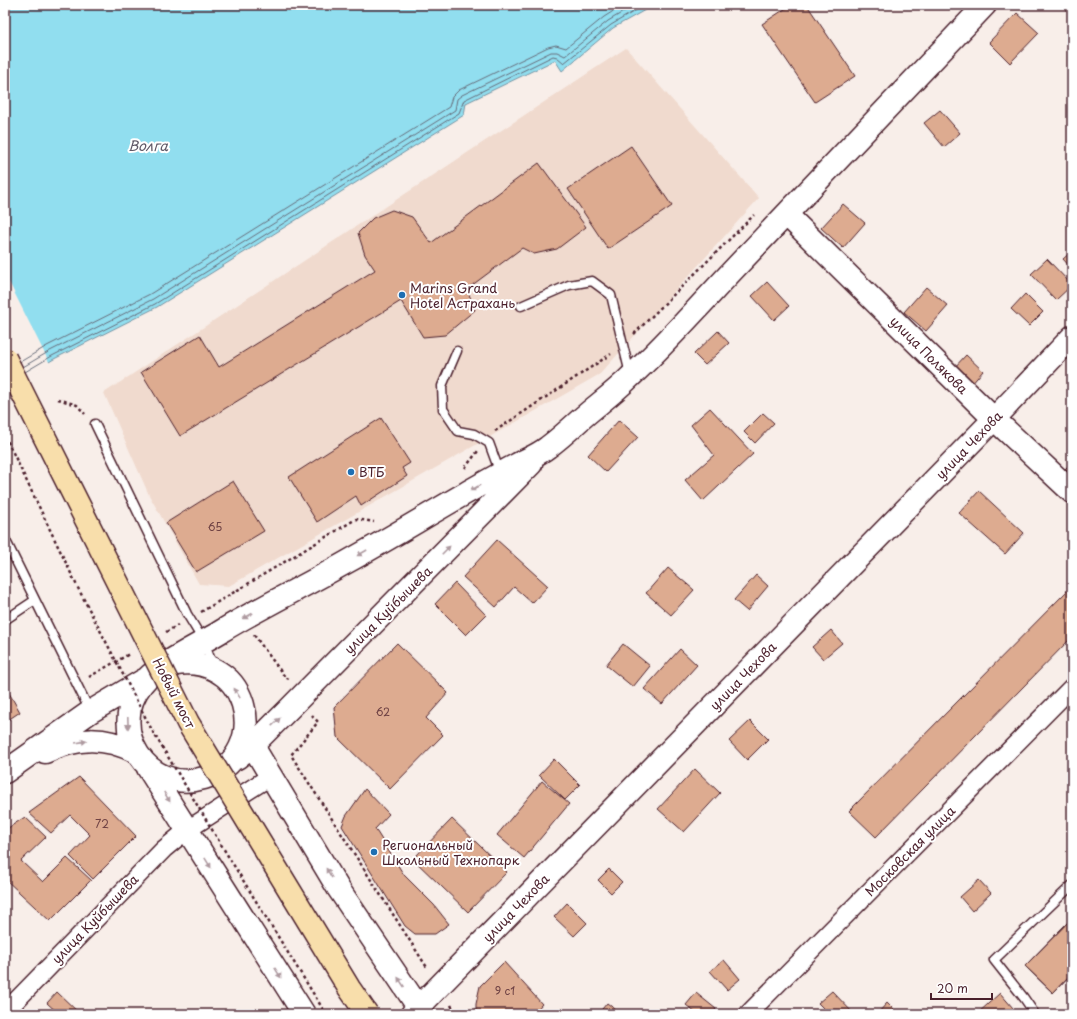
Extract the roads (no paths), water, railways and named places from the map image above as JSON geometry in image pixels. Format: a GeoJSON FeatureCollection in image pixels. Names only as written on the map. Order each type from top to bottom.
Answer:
{"type":"FeatureCollection","features":[{"type":"Feature","properties":{"kind":"highway","name":"Новый мост"},"geometry":{"type":"LineString","coordinates":[[5,358],[188,723],[349,988],[367,1014]]}},
{"type":"Feature","properties":{"kind":"street"},"geometry":{"type":"LineString","coordinates":[[12,768],[90,712],[204,642],[246,625],[346,563],[500,473],[546,449],[631,377],[787,215],[985,5]]}},
{"type":"Feature","properties":{"kind":"street","name":"улица Полякова"},"geometry":{"type":"LineString","coordinates":[[787,215],[994,420],[1072,492]]}},
{"type":"Feature","properties":{"kind":"street","name":"улица Чехова"},"geometry":{"type":"LineString","coordinates":[[418,1012],[439,987],[994,420],[1072,337]]}},
{"type":"Feature","properties":{"kind":"street","name":"улица Куйбышева"},"geometry":{"type":"LineString","coordinates":[[141,759],[159,774],[174,779],[190,781],[203,779],[215,774],[226,766],[249,738],[299,699],[546,449]]}},
{"type":"Feature","properties":{"kind":"street"},"geometry":{"type":"LineString","coordinates":[[304,1014],[141,759],[128,734],[128,714],[133,695],[152,674],[178,663],[196,663],[214,669],[229,680],[240,695],[245,713],[249,738],[338,888],[418,1012]]}},
{"type":"Feature","properties":{"kind":"street","name":"Московская улица"},"geometry":{"type":"LineString","coordinates":[[748,1014],[1071,689]]}},
{"type":"Feature","properties":{"kind":"street"},"geometry":{"type":"LineString","coordinates":[[12,768],[56,747],[97,740],[118,743],[141,759]]}},
{"type":"Feature","properties":{"kind":"street","name":"улица Куйбышева"},"geometry":{"type":"LineString","coordinates":[[5,1012],[164,849],[187,830],[271,776]]}},
{"type":"Feature","properties":{"kind":"lane"},"geometry":{"type":"LineString","coordinates":[[521,306],[569,285],[592,280],[611,295],[631,377]]}},
{"type":"Feature","properties":{"kind":"lane"},"geometry":{"type":"LineString","coordinates":[[457,350],[442,386],[443,410],[458,430],[474,434],[489,443],[500,473]]}},
{"type":"Feature","properties":{"kind":"lane"},"geometry":{"type":"LineString","coordinates":[[95,424],[187,614],[204,642],[214,669]]}},
{"type":"Feature","properties":{"kind":"lane"},"geometry":{"type":"LineString","coordinates":[[5,539],[90,712]]}},
{"type":"Feature","properties":{"kind":"lane"},"geometry":{"type":"LineString","coordinates":[[5,620],[35,600]]}},
{"type":"Feature","properties":{"kind":"lane"},"geometry":{"type":"LineString","coordinates":[[1035,1014],[994,960],[1072,885]]}},
{"type":"Feature","properties":{"kind":"water","name":"Волга"},"geometry":{"type":"Polygon","coordinates":[[[5,5],[654,5],[613,28],[562,71],[555,60],[466,103],[464,115],[157,307],[54,359],[5,388],[5,5]]]}},
{"type":"Feature","properties":{"kind":"place","name":"Marins Grand Hotel Астрахань"},"geometry":{"type":"Point","coordinates":[402,295]}},
{"type":"Feature","properties":{"kind":"place","name":"ВТБ"},"geometry":{"type":"Point","coordinates":[351,472]}},
{"type":"Feature","properties":{"kind":"place","name":"Региональный Школьный Технопарк"},"geometry":{"type":"Point","coordinates":[374,852]}}]}
